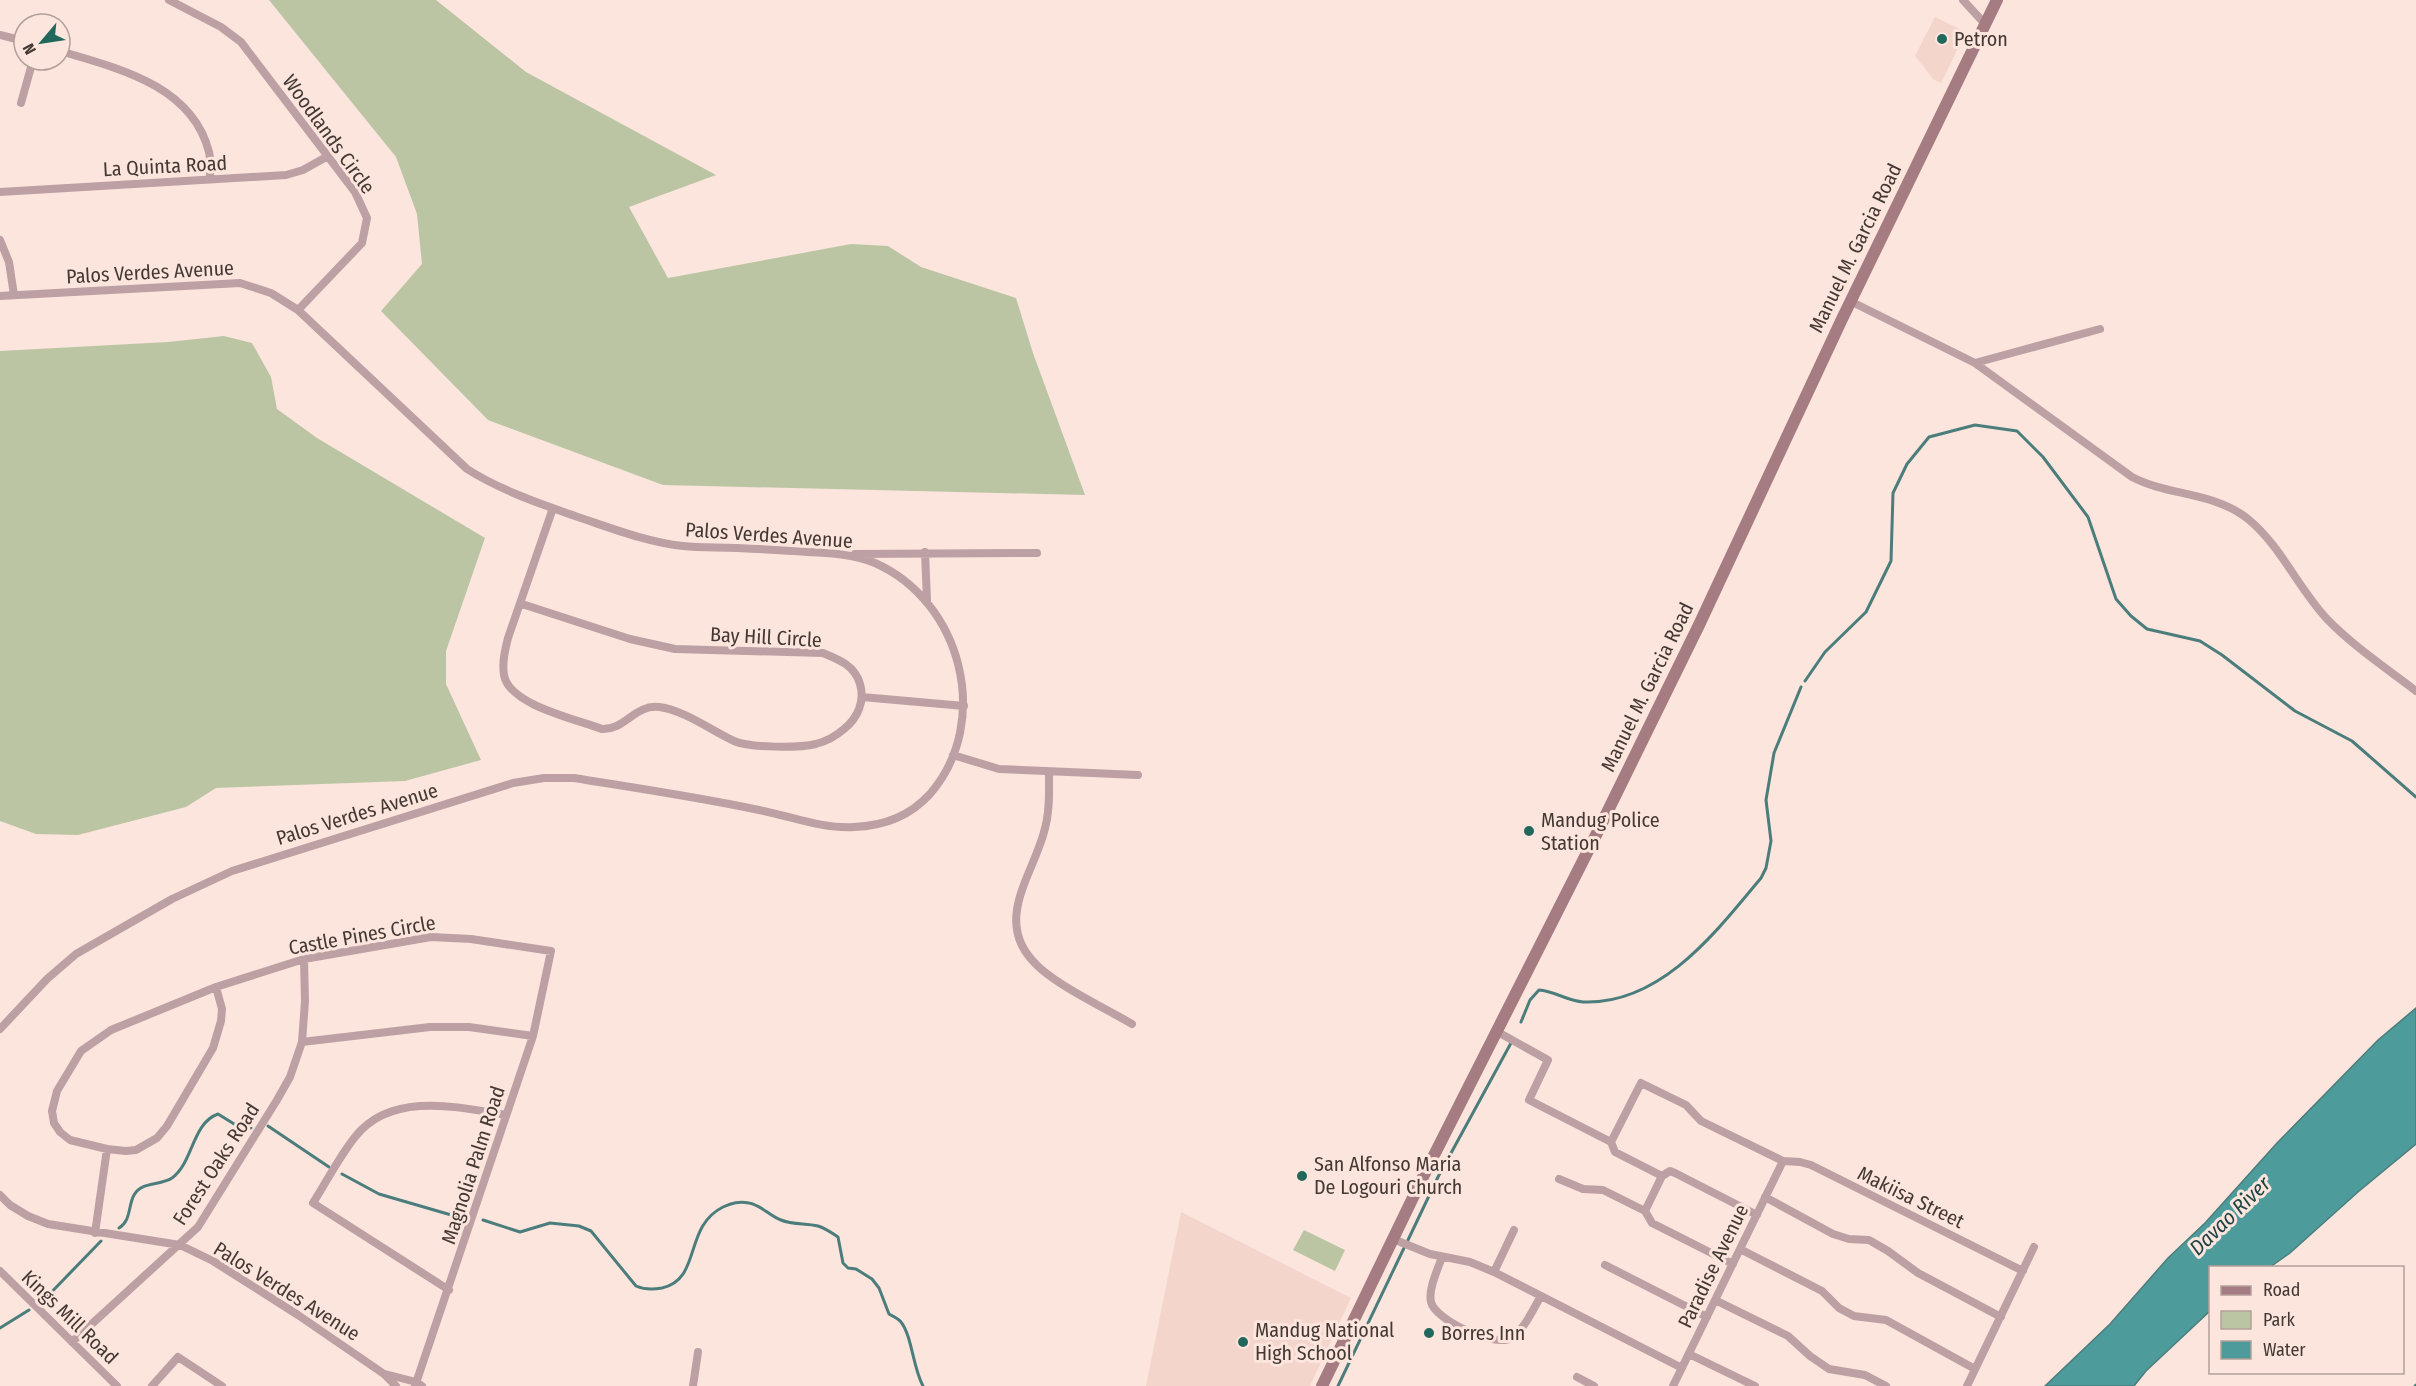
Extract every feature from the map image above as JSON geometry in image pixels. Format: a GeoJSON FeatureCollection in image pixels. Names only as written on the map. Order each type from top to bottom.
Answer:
{"type":"FeatureCollection","features":[{"type":"Feature","properties":{"kind":"main road","name":"Manuel M. Garcia Road"},"geometry":{"type":"LineString","coordinates":[[1322,1386],[1393,1239],[1700,625],[1850,301],[1997,0]]}},
{"type":"Feature","properties":{"kind":"street","name":"Woodlands Circle"},"geometry":{"type":"LineString","coordinates":[[169,0],[221,27],[241,42],[356,192],[367,218],[362,243],[298,310]]}},
{"type":"Feature","properties":{"kind":"street"},"geometry":{"type":"LineString","coordinates":[[1963,0],[1985,24]]}},
{"type":"Feature","properties":{"kind":"street"},"geometry":{"type":"LineString","coordinates":[[72,54],[119,68],[142,78],[170,95],[188,113],[204,137],[210,154],[210,179]]}},
{"type":"Feature","properties":{"kind":"street"},"geometry":{"type":"LineString","coordinates":[[21,103],[30,72]]}},
{"type":"Feature","properties":{"kind":"street","name":"La Quinta Road"},"geometry":{"type":"LineString","coordinates":[[0,192],[286,175],[303,170],[328,156]]}},
{"type":"Feature","properties":{"kind":"street"},"geometry":{"type":"LineString","coordinates":[[0,240],[9,262],[14,295]]}},
{"type":"Feature","properties":{"kind":"street","name":"Palos Verdes Avenue"},"geometry":{"type":"LineString","coordinates":[[0,296],[240,283],[271,293],[298,310],[467,469],[486,482],[553,508],[653,542],[685,546],[850,555],[876,564],[905,581],[927,600],[953,649],[963,680],[964,706],[953,755],[946,772],[923,801],[895,820],[852,828],[574,778],[544,778],[513,783],[232,871],[172,899],[76,954],[47,979],[0,1029]]}},
{"type":"Feature","properties":{"kind":"street"},"geometry":{"type":"LineString","coordinates":[[1850,301],[1975,363],[2132,477],[2148,486],[2224,505],[2247,518],[2265,537],[2327,618],[2346,636],[2416,691]]}},
{"type":"Feature","properties":{"kind":"street"},"geometry":{"type":"LineString","coordinates":[[1975,363],[2100,329]]}},
{"type":"Feature","properties":{"kind":"street"},"geometry":{"type":"LineString","coordinates":[[553,508],[522,604],[508,638],[504,658],[504,677],[517,696],[532,704],[602,729],[612,729],[645,707],[663,707],[746,746],[815,744],[833,738],[857,716],[862,697],[964,706]]}},
{"type":"Feature","properties":{"kind":"street"},"geometry":{"type":"LineString","coordinates":[[925,552],[927,600]]}},
{"type":"Feature","properties":{"kind":"street"},"geometry":{"type":"LineString","coordinates":[[850,555],[925,552],[1037,553]]}},
{"type":"Feature","properties":{"kind":"street","name":"Bay Hill Circle"},"geometry":{"type":"LineString","coordinates":[[522,604],[630,639],[675,649],[823,653],[843,661],[853,669],[860,683],[862,697]]}},
{"type":"Feature","properties":{"kind":"street"},"geometry":{"type":"LineString","coordinates":[[953,755],[999,769],[1138,776]]}},
{"type":"Feature","properties":{"kind":"street"},"geometry":{"type":"LineString","coordinates":[[1049,772],[1048,810],[1044,832],[1015,911],[1016,928],[1022,947],[1032,961],[1053,978],[1132,1024]]}},
{"type":"Feature","properties":{"kind":"street","name":"Castle Pines Circle"},"geometry":{"type":"LineString","coordinates":[[216,987],[222,1009],[218,1035],[213,1048],[167,1126],[157,1138],[136,1150],[107,1149],[70,1140],[60,1132],[54,1122],[52,1111],[57,1091],[81,1051],[111,1030],[216,987],[304,959],[431,937],[471,939],[551,951]]}},
{"type":"Feature","properties":{"kind":"street","name":"Magnolia Palm Road"},"geometry":{"type":"LineString","coordinates":[[417,1385],[533,1036],[551,951]]}},
{"type":"Feature","properties":{"kind":"street","name":"Forest Oaks Road"},"geometry":{"type":"LineString","coordinates":[[72,1342],[198,1227],[277,1100],[290,1077],[302,1042],[305,1001],[304,959]]}},
{"type":"Feature","properties":{"kind":"street"},"geometry":{"type":"LineString","coordinates":[[302,1042],[430,1027],[469,1027],[533,1036]]}},
{"type":"Feature","properties":{"kind":"street"},"geometry":{"type":"LineString","coordinates":[[1496,1032],[1548,1060],[1529,1100],[1611,1143],[1615,1152],[1662,1176]]}},
{"type":"Feature","properties":{"kind":"street","name":"Makiisa Street"},"geometry":{"type":"LineString","coordinates":[[1611,1143],[1641,1083],[1686,1105],[1701,1120],[1783,1161],[1811,1165],[2023,1271]]}},
{"type":"Feature","properties":{"kind":"street"},"geometry":{"type":"LineString","coordinates":[[449,1290],[313,1203],[355,1137],[368,1124],[383,1115],[425,1105],[448,1105],[506,1115]]}},
{"type":"Feature","properties":{"kind":"street"},"geometry":{"type":"LineString","coordinates":[[95,1233],[107,1149]]}},
{"type":"Feature","properties":{"kind":"street","name":"Paradise Avenue"},"geometry":{"type":"LineString","coordinates":[[1673,1386],[1783,1161]]}},
{"type":"Feature","properties":{"kind":"street"},"geometry":{"type":"LineString","coordinates":[[1645,1211],[1662,1176],[1670,1172],[1757,1215]]}},
{"type":"Feature","properties":{"kind":"street"},"geometry":{"type":"LineString","coordinates":[[1559,1179],[1583,1189],[1603,1190],[1645,1211],[1652,1223],[1733,1264]]}},
{"type":"Feature","properties":{"kind":"street","name":"Palos Verdes Avenue"},"geometry":{"type":"LineString","coordinates":[[0,1194],[10,1205],[48,1224],[180,1245],[213,1261],[289,1309],[384,1374],[396,1386]]}},
{"type":"Feature","properties":{"kind":"street"},"geometry":{"type":"LineString","coordinates":[[1765,1197],[1833,1234],[1849,1239],[1869,1240],[1888,1251],[1917,1274],[2001,1317]]}},
{"type":"Feature","properties":{"kind":"street"},"geometry":{"type":"LineString","coordinates":[[1494,1272],[1514,1230]]}},
{"type":"Feature","properties":{"kind":"street"},"geometry":{"type":"LineString","coordinates":[[1393,1239],[1442,1257],[1470,1262],[1494,1272],[1682,1368]]}},
{"type":"Feature","properties":{"kind":"street"},"geometry":{"type":"LineString","coordinates":[[1967,1386],[2034,1246]]}},
{"type":"Feature","properties":{"kind":"street"},"geometry":{"type":"LineString","coordinates":[[1740,1249],[1822,1291],[1839,1308],[1854,1316],[1886,1320],[1975,1369]]}},
{"type":"Feature","properties":{"kind":"street"},"geometry":{"type":"LineString","coordinates":[[1442,1257],[1432,1290],[1430,1300],[1432,1305],[1440,1314],[1481,1336],[1496,1341],[1512,1338],[1524,1324],[1541,1296]]}},
{"type":"Feature","properties":{"kind":"street"},"geometry":{"type":"LineString","coordinates":[[1605,1265],[1707,1317]]}},
{"type":"Feature","properties":{"kind":"street","name":"Kings Mill Road"},"geometry":{"type":"LineString","coordinates":[[0,1271],[117,1386]]}},
{"type":"Feature","properties":{"kind":"street"},"geometry":{"type":"LineString","coordinates":[[1715,1300],[1788,1336],[1829,1369],[1865,1375],[1886,1386]]}},
{"type":"Feature","properties":{"kind":"street"},"geometry":{"type":"LineString","coordinates":[[693,1386],[698,1352]]}},
{"type":"Feature","properties":{"kind":"street"},"geometry":{"type":"LineString","coordinates":[[1689,1354],[1755,1386]]}},
{"type":"Feature","properties":{"kind":"street"},"geometry":{"type":"LineString","coordinates":[[152,1386],[178,1358],[222,1386]]}},
{"type":"Feature","properties":{"kind":"street","name":"Palos Verdes Avenue"},"geometry":{"type":"LineString","coordinates":[[384,1374],[417,1385]]}},
{"type":"Feature","properties":{"kind":"street"},"geometry":{"type":"LineString","coordinates":[[1577,1377],[1594,1386]]}},
{"type":"Feature","properties":{"kind":"shaded area"},"geometry":{"type":"Polygon","coordinates":[[[1935,17],[1966,32],[1941,83],[1933,79],[1915,56],[1935,17]]]}},
{"type":"Feature","properties":{"kind":"shaded area","name":"Mandug National High School"},"geometry":{"type":"Polygon","coordinates":[[[1181,1212],[1351,1298],[1310,1386],[1146,1386],[1181,1212]]]}},
{"type":"Feature","properties":{"kind":"green space"},"geometry":{"type":"Polygon","coordinates":[[[269,0],[436,0],[526,72],[716,175],[629,207],[668,278],[851,244],[888,246],[921,267],[1016,298],[1033,353],[1085,495],[663,485],[488,420],[381,311],[422,264],[417,214],[396,157],[269,0]]]}},
{"type":"Feature","properties":{"kind":"green space"},"geometry":{"type":"Polygon","coordinates":[[[224,336],[252,343],[271,377],[277,409],[317,438],[485,538],[446,651],[446,684],[481,760],[405,781],[216,788],[186,807],[78,835],[36,834],[0,821],[0,351],[168,342],[224,336]]]}},
{"type":"Feature","properties":{"kind":"green space"},"geometry":{"type":"Polygon","coordinates":[[[1304,1230],[1345,1250],[1335,1271],[1293,1250],[1304,1230]]]}},
{"type":"Feature","properties":{"kind":"water","name":"Davao River"},"geometry":{"type":"Polygon","coordinates":[[[2416,1008],[2416,1144],[2290,1253],[2271,1266],[2209,1266],[2209,1312],[2146,1371],[2134,1386],[2045,1386],[2110,1324],[2168,1258],[2205,1223],[2277,1143],[2378,1040],[2416,1008]]]}},
{"type":"Feature","properties":{"kind":"waterway"},"geometry":{"type":"LineString","coordinates":[[1805,681],[1825,652],[1866,612],[1891,561],[1893,493],[1907,464],[1929,437],[1975,425],[2017,431],[2043,457],[2088,517],[2116,599],[2131,616],[2147,629],[2200,641],[2295,711],[2352,741],[2416,797]]}},
{"type":"Feature","properties":{"kind":"waterway"},"geometry":{"type":"LineString","coordinates":[[1521,1022],[1530,1000],[1539,990],[1583,1002],[1611,1000],[1637,991],[1662,978],[1705,942],[1744,899],[1766,868],[1771,841],[1766,800],[1774,753],[1801,687]]}},
{"type":"Feature","properties":{"kind":"waterway"},"geometry":{"type":"LineString","coordinates":[[1408,1240],[1438,1177],[1511,1043]]}},
{"type":"Feature","properties":{"kind":"waterway"},"geometry":{"type":"LineString","coordinates":[[119,1228],[126,1221],[132,1199],[137,1191],[172,1178],[179,1171],[198,1134],[209,1119],[218,1114],[239,1127],[251,1128]]}},
{"type":"Feature","properties":{"kind":"waterway"},"geometry":{"type":"LineString","coordinates":[[268,1126],[329,1167]]}},
{"type":"Feature","properties":{"kind":"waterway"},"geometry":{"type":"LineString","coordinates":[[342,1174],[379,1194],[465,1219]]}},
{"type":"Feature","properties":{"kind":"waterway"},"geometry":{"type":"LineString","coordinates":[[483,1220],[520,1232],[550,1223],[579,1226],[591,1231],[636,1286],[649,1289],[662,1288],[674,1283],[683,1274],[702,1227],[711,1216],[729,1204],[749,1203],[786,1222],[821,1227],[838,1237],[843,1263],[848,1268],[856,1269],[872,1279],[879,1288],[889,1314],[897,1318],[905,1328],[923,1386]]}},
{"type":"Feature","properties":{"kind":"waterway"},"geometry":{"type":"LineString","coordinates":[[40,1304],[101,1241]]}},
{"type":"Feature","properties":{"kind":"waterway"},"geometry":{"type":"LineString","coordinates":[[1338,1386],[1404,1248]]}},
{"type":"Feature","properties":{"kind":"waterway"},"geometry":{"type":"LineString","coordinates":[[0,1328],[29,1310]]}},
{"type":"Feature","properties":{"kind":"place","name":"Petron"},"geometry":{"type":"Point","coordinates":[1942,39]}},
{"type":"Feature","properties":{"kind":"place","name":"Mandug Police Station"},"geometry":{"type":"Point","coordinates":[1529,831]}},
{"type":"Feature","properties":{"kind":"place","name":"San Alfonso Maria De Logouri Church"},"geometry":{"type":"Point","coordinates":[1302,1176]}},
{"type":"Feature","properties":{"kind":"place","name":"Borres Inn"},"geometry":{"type":"Point","coordinates":[1429,1333]}},
{"type":"Feature","properties":{"kind":"place","name":"Mandug National High School"},"geometry":{"type":"Point","coordinates":[1243,1342]}}]}
